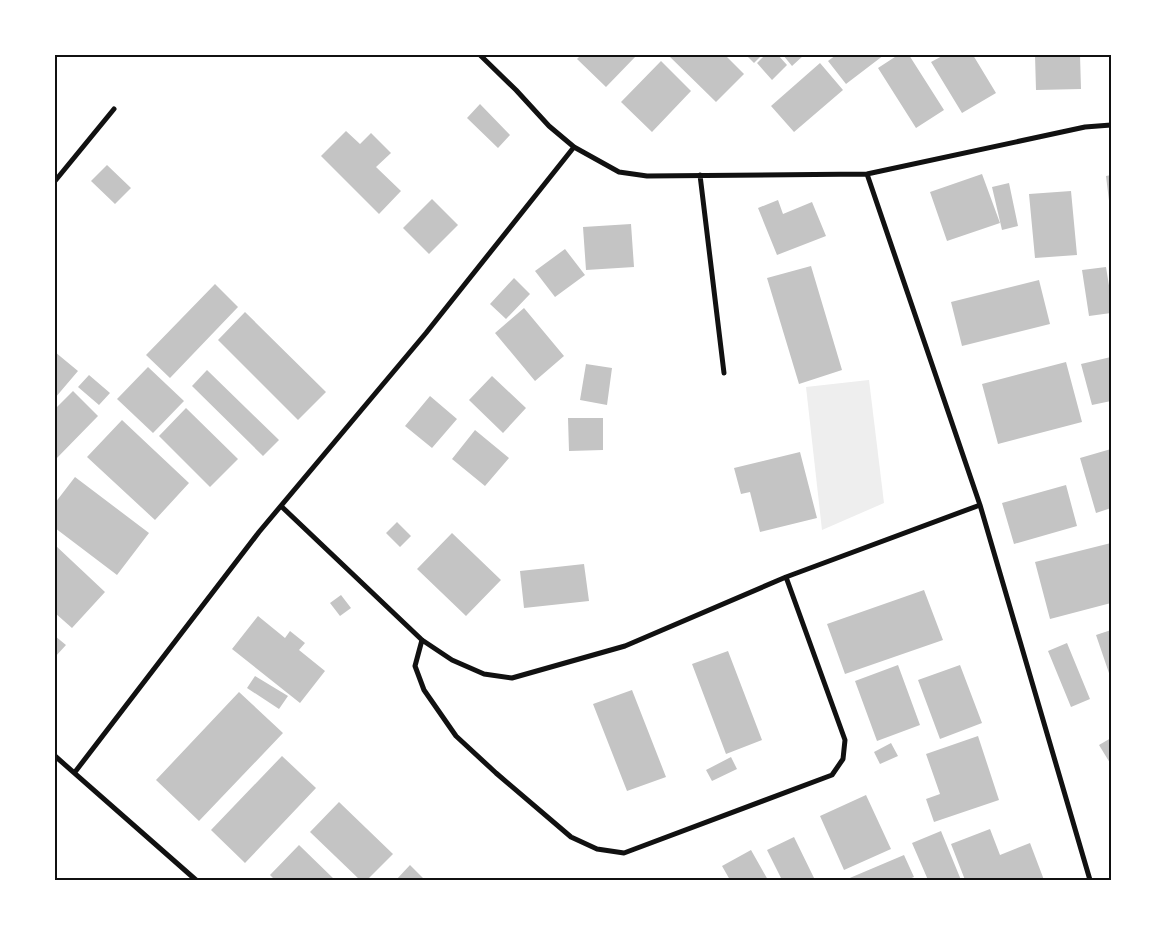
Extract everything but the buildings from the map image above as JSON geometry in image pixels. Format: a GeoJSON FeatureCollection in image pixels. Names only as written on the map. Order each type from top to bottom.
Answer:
{"type":"FeatureCollection","features":[{"type":"Feature","properties":{"kind":"street"},"geometry":{"type":"LineString","coordinates":[[480,55],[549,126],[574,147],[619,172],[647,176],[867,174],[1085,127],[1111,125]]}},
{"type":"Feature","properties":{"kind":"street"},"geometry":{"type":"LineString","coordinates":[[55,181],[114,110]]}},
{"type":"Feature","properties":{"kind":"street"},"geometry":{"type":"LineString","coordinates":[[75,772],[259,532],[426,333],[574,147]]}},
{"type":"Feature","properties":{"kind":"street"},"geometry":{"type":"LineString","coordinates":[[867,174],[980,505],[1090,880]]}},
{"type":"Feature","properties":{"kind":"street"},"geometry":{"type":"LineString","coordinates":[[700,175],[724,373]]}},
{"type":"Feature","properties":{"kind":"street"},"geometry":{"type":"LineString","coordinates":[[281,506],[422,640],[452,660],[484,674],[512,678],[625,646],[786,577],[980,505]]}},
{"type":"Feature","properties":{"kind":"street"},"geometry":{"type":"LineString","coordinates":[[422,640],[415,666],[424,690],[456,736],[571,837],[598,848],[624,853],[832,776],[843,759],[846,740],[786,577]]}},
{"type":"Feature","properties":{"kind":"street"},"geometry":{"type":"LineString","coordinates":[[55,756],[196,880]]}},
{"type":"Feature","properties":{"kind":"shaded area"},"geometry":{"type":"Polygon","coordinates":[[[869,380],[884,503],[822,530],[806,387],[869,380]]]}}]}
